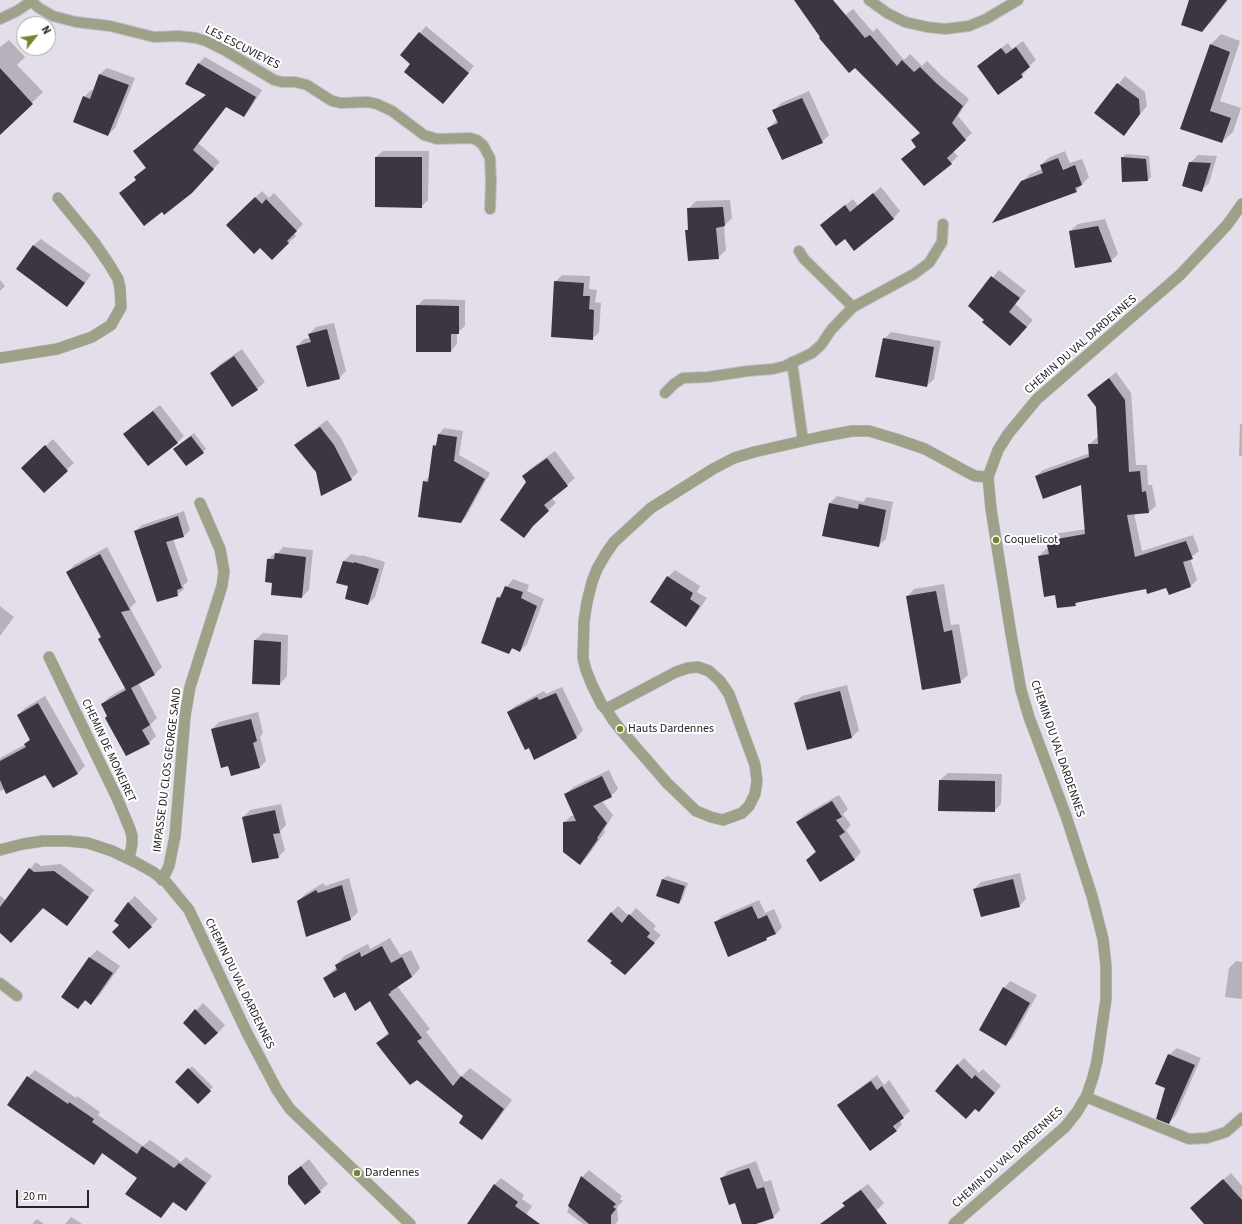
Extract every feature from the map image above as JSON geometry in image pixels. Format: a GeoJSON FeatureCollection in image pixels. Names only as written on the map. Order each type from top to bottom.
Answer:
{"type":"FeatureCollection","features":[{"type":"Feature","properties":{"kind":"street"},"geometry":{"type":"LineString","coordinates":[[0,358],[57,349],[92,337],[111,325],[121,307],[118,279],[94,242],[58,198]]}},
{"type":"Feature","properties":{"kind":"street","name":"CHEMIN DU VAL DARDENNES"},"geometry":{"type":"LineString","coordinates":[[954,1224],[1065,1127],[1077,1112],[1086,1097],[1093,1077],[1097,1061],[1106,1000],[1106,966],[1103,939],[1098,919],[1084,869],[1029,717],[1021,690],[991,509],[988,477],[998,450],[1008,434],[1037,399],[1180,275],[1227,225],[1242,204]]}},
{"type":"Feature","properties":{"kind":"street"},"geometry":{"type":"LineString","coordinates":[[606,709],[676,672],[698,667],[709,671],[720,681],[729,694],[755,765],[757,781],[755,794],[749,806],[742,813],[723,820],[696,811],[666,783],[620,729],[606,709],[592,685],[583,658],[583,641],[587,602],[597,569],[614,542],[651,508],[713,469],[734,458],[803,440],[852,431],[869,431],[896,439],[925,449],[975,476],[988,477]]}},
{"type":"Feature","properties":{"kind":"street","name":"IMPASSE DU CLOS GEORGE SAND"},"geometry":{"type":"LineString","coordinates":[[162,880],[169,866],[175,836],[185,716],[190,687],[222,586],[224,571],[220,549],[200,503]]}},
{"type":"Feature","properties":{"kind":"street","name":"CHEMIN DE MONEIRET"},"geometry":{"type":"LineString","coordinates":[[49,657],[117,798],[130,829],[132,844],[129,859]]}},
{"type":"Feature","properties":{"kind":"street","name":"CHEMIN DU VAL DARDENNES"},"geometry":{"type":"LineString","coordinates":[[0,850],[36,842],[68,841],[88,844],[112,851],[129,859],[153,872],[162,880],[179,896],[189,910],[248,1033],[277,1090],[290,1109],[410,1224]]}},
{"type":"Feature","properties":{"kind":"lane","name":"LES ESCUVIEYES"},"geometry":{"type":"LineString","coordinates":[[0,19],[17,11],[32,0],[39,8],[53,16],[76,22],[110,26],[154,37],[179,36],[196,38],[206,41],[226,51],[274,80],[307,85],[332,101],[341,103],[368,102],[377,104],[392,111],[424,136],[437,139],[470,138],[477,140],[483,145],[490,158],[490,209]]}},
{"type":"Feature","properties":{"kind":"lane"},"geometry":{"type":"LineString","coordinates":[[869,0],[887,13],[905,22],[926,27],[945,29],[969,26],[986,19],[1018,0]]}},
{"type":"Feature","properties":{"kind":"lane"},"geometry":{"type":"LineString","coordinates":[[664,393],[683,378],[708,377],[773,369],[812,353],[821,345],[831,330],[854,307],[914,274],[929,263],[942,242],[943,224]]}},
{"type":"Feature","properties":{"kind":"lane"},"geometry":{"type":"LineString","coordinates":[[799,251],[804,259],[854,307]]}},
{"type":"Feature","properties":{"kind":"lane"},"geometry":{"type":"LineString","coordinates":[[792,362],[803,440]]}},
{"type":"Feature","properties":{"kind":"lane"},"geometry":{"type":"LineString","coordinates":[[0,983],[17,996]]}},
{"type":"Feature","properties":{"kind":"lane"},"geometry":{"type":"LineString","coordinates":[[1086,1097],[1189,1139],[1207,1138],[1226,1132],[1242,1118]]}},
{"type":"Feature","properties":{"kind":"building"},"geometry":{"type":"Polygon","coordinates":[[[794,0],[833,0],[865,38],[870,35],[897,66],[902,60],[914,72],[920,67],[963,106],[952,123],[966,140],[947,158],[952,164],[924,186],[901,159],[916,147],[911,140],[920,133],[855,68],[849,73],[819,38],[820,37],[794,0]]]}},
{"type":"Feature","properties":{"kind":"building"},"geometry":{"type":"Polygon","coordinates":[[[1189,0],[1227,0],[1202,32],[1181,25],[1189,0]]]}},
{"type":"Feature","properties":{"kind":"building"},"geometry":{"type":"Polygon","coordinates":[[[419,32],[469,73],[443,104],[404,72],[410,64],[400,55],[419,32]]]}},
{"type":"Feature","properties":{"kind":"building"},"geometry":{"type":"Polygon","coordinates":[[[1210,44],[1230,52],[1210,111],[1231,118],[1222,143],[1180,129],[1210,44]]]}},
{"type":"Feature","properties":{"kind":"building"},"geometry":{"type":"Polygon","coordinates":[[[1016,47],[1030,67],[1021,74],[1023,77],[998,95],[977,66],[1001,48],[1006,54],[1016,47]]]}},
{"type":"Feature","properties":{"kind":"building"},"geometry":{"type":"Polygon","coordinates":[[[198,63],[256,97],[244,117],[226,107],[193,150],[214,169],[192,193],[164,215],[162,212],[144,226],[119,193],[136,180],[134,177],[146,168],[133,151],[206,95],[185,84],[198,63]]]}},
{"type":"Feature","properties":{"kind":"building"},"geometry":{"type":"Polygon","coordinates":[[[0,68],[33,104],[0,135],[0,68]]]}},
{"type":"Feature","properties":{"kind":"building"},"geometry":{"type":"Polygon","coordinates":[[[99,74],[129,85],[108,136],[73,122],[83,96],[90,99],[99,74]]]}},
{"type":"Feature","properties":{"kind":"building"},"geometry":{"type":"Polygon","coordinates":[[[1117,83],[1139,99],[1140,114],[1124,136],[1094,113],[1117,83]]]}},
{"type":"Feature","properties":{"kind":"building"},"geometry":{"type":"Polygon","coordinates":[[[802,98],[823,143],[782,160],[767,128],[778,123],[772,110],[802,98]]]}},
{"type":"Feature","properties":{"kind":"building"},"geometry":{"type":"Polygon","coordinates":[[[375,157],[422,157],[422,208],[375,207],[375,157]]]}},
{"type":"Feature","properties":{"kind":"building"},"geometry":{"type":"Polygon","coordinates":[[[1121,157],[1146,159],[1148,181],[1122,182],[1121,157]]]}},
{"type":"Feature","properties":{"kind":"building"},"geometry":{"type":"Polygon","coordinates":[[[1058,158],[1063,170],[1075,165],[1082,185],[1075,188],[1077,192],[992,223],[1021,181],[1043,173],[1040,165],[1058,158]]]}},
{"type":"Feature","properties":{"kind":"building"},"geometry":{"type":"Polygon","coordinates":[[[1189,162],[1211,163],[1202,192],[1182,186],[1189,162]]]}},
{"type":"Feature","properties":{"kind":"building"},"geometry":{"type":"Polygon","coordinates":[[[873,193],[894,219],[854,251],[845,239],[836,246],[820,225],[845,205],[850,212],[873,193]]]}},
{"type":"Feature","properties":{"kind":"building"},"geometry":{"type":"Polygon","coordinates":[[[255,197],[262,204],[266,199],[297,231],[287,241],[289,243],[272,260],[260,248],[254,254],[226,225],[255,197]]]}},
{"type":"Feature","properties":{"kind":"building"},"geometry":{"type":"Polygon","coordinates":[[[723,207],[725,226],[716,228],[719,259],[688,261],[685,230],[688,230],[687,208],[723,207]]]}},
{"type":"Feature","properties":{"kind":"building"},"geometry":{"type":"Polygon","coordinates":[[[1098,226],[1112,262],[1075,268],[1069,231],[1098,226]]]}},
{"type":"Feature","properties":{"kind":"building"},"geometry":{"type":"Polygon","coordinates":[[[33,245],[85,283],[67,307],[16,269],[33,245]]]}},
{"type":"Feature","properties":{"kind":"building"},"geometry":{"type":"Polygon","coordinates":[[[991,276],[1020,298],[1009,312],[1027,327],[1010,346],[982,322],[984,320],[968,306],[991,276]]]}},
{"type":"Feature","properties":{"kind":"building"},"geometry":{"type":"Polygon","coordinates":[[[554,281],[584,283],[583,296],[590,296],[589,309],[594,310],[593,340],[551,337],[554,281]]]}},
{"type":"Feature","properties":{"kind":"building"},"geometry":{"type":"Polygon","coordinates":[[[416,305],[459,306],[459,334],[451,334],[451,352],[416,352],[416,305]]]}},
{"type":"Feature","properties":{"kind":"building"},"geometry":{"type":"Polygon","coordinates":[[[327,329],[340,379],[307,387],[296,346],[311,342],[308,334],[327,329]]]}},
{"type":"Feature","properties":{"kind":"building"},"geometry":{"type":"Polygon","coordinates":[[[883,338],[934,347],[927,387],[875,377],[883,338]]]}},
{"type":"Feature","properties":{"kind":"building"},"geometry":{"type":"Polygon","coordinates":[[[234,356],[258,390],[232,407],[210,373],[234,356]]]}},
{"type":"Feature","properties":{"kind":"building"},"geometry":{"type":"Polygon","coordinates":[[[1109,378],[1125,400],[1129,472],[1140,471],[1142,492],[1146,491],[1149,513],[1127,515],[1135,557],[1186,541],[1193,559],[1183,562],[1191,587],[1169,595],[1166,588],[1147,594],[1146,589],[1075,603],[1076,606],[1057,608],[1055,595],[1044,597],[1038,556],[1049,554],[1046,541],[1085,534],[1081,485],[1043,499],[1035,476],[1089,457],[1088,444],[1098,444],[1096,407],[1087,395],[1109,378]]]}},
{"type":"Feature","properties":{"kind":"building"},"geometry":{"type":"Polygon","coordinates":[[[153,411],[178,443],[148,466],[123,434],[153,411]]]}},
{"type":"Feature","properties":{"kind":"building"},"geometry":{"type":"Polygon","coordinates":[[[320,427],[334,445],[352,480],[321,496],[316,472],[294,445],[320,427]]]}},
{"type":"Feature","properties":{"kind":"building"},"geometry":{"type":"Polygon","coordinates":[[[438,434],[457,437],[454,461],[485,479],[461,523],[418,517],[423,481],[428,482],[433,445],[436,446],[438,434]]]}},
{"type":"Feature","properties":{"kind":"building"},"geometry":{"type":"Polygon","coordinates":[[[191,436],[204,453],[186,466],[173,449],[191,436]]]}},
{"type":"Feature","properties":{"kind":"building"},"geometry":{"type":"Polygon","coordinates":[[[45,445],[68,471],[44,493],[21,468],[45,445]]]}},
{"type":"Feature","properties":{"kind":"building"},"geometry":{"type":"Polygon","coordinates":[[[547,458],[568,486],[544,505],[549,511],[533,526],[524,538],[500,520],[526,482],[522,476],[547,458]]]}},
{"type":"Feature","properties":{"kind":"building"},"geometry":{"type":"Polygon","coordinates":[[[829,503],[858,509],[859,504],[886,510],[879,547],[822,536],[829,503]]]}},
{"type":"Feature","properties":{"kind":"building"},"geometry":{"type":"Polygon","coordinates":[[[178,516],[184,537],[166,542],[182,588],[177,590],[178,596],[157,602],[134,531],[178,516]]]}},
{"type":"Feature","properties":{"kind":"building"},"geometry":{"type":"Polygon","coordinates":[[[275,553],[306,557],[302,598],[271,595],[272,583],[265,582],[267,559],[274,559],[275,553]]]}},
{"type":"Feature","properties":{"kind":"building"},"geometry":{"type":"Polygon","coordinates":[[[100,554],[130,610],[121,612],[155,675],[131,688],[150,725],[142,730],[150,744],[126,756],[105,718],[107,716],[101,704],[126,690],[98,639],[101,637],[66,572],[100,554]]]}},
{"type":"Feature","properties":{"kind":"building"},"geometry":{"type":"Polygon","coordinates":[[[343,561],[354,562],[379,569],[368,605],[345,599],[348,586],[336,583],[343,561]]]}},
{"type":"Feature","properties":{"kind":"building"},"geometry":{"type":"Polygon","coordinates":[[[667,576],[693,593],[690,599],[700,606],[686,627],[650,602],[667,576]]]}},
{"type":"Feature","properties":{"kind":"building"},"geometry":{"type":"Polygon","coordinates":[[[505,586],[523,592],[521,598],[537,606],[520,652],[512,648],[509,654],[481,643],[497,597],[500,598],[505,586]]]}},
{"type":"Feature","properties":{"kind":"building"},"geometry":{"type":"Polygon","coordinates":[[[936,591],[944,632],[952,630],[961,683],[922,690],[906,596],[936,591]]]}},
{"type":"Feature","properties":{"kind":"building"},"geometry":{"type":"Polygon","coordinates":[[[254,640],[281,642],[280,685],[252,684],[254,640]]]}},
{"type":"Feature","properties":{"kind":"building"},"geometry":{"type":"Polygon","coordinates":[[[840,691],[852,738],[807,750],[794,703],[840,691]]]}},
{"type":"Feature","properties":{"kind":"building"},"geometry":{"type":"Polygon","coordinates":[[[556,693],[577,738],[534,760],[529,748],[525,750],[507,712],[537,697],[539,700],[556,693]]]}},
{"type":"Feature","properties":{"kind":"building"},"geometry":{"type":"Polygon","coordinates":[[[38,703],[78,774],[53,788],[45,775],[6,794],[0,780],[0,761],[26,747],[24,744],[30,740],[17,715],[38,703]]]}},
{"type":"Feature","properties":{"kind":"building"},"geometry":{"type":"Polygon","coordinates":[[[251,719],[257,741],[253,743],[260,768],[231,776],[228,766],[221,768],[211,729],[251,719]]]}},
{"type":"Feature","properties":{"kind":"building"},"geometry":{"type":"Polygon","coordinates":[[[602,776],[612,797],[593,806],[607,823],[580,865],[563,852],[563,822],[576,821],[564,794],[602,776]]]}},
{"type":"Feature","properties":{"kind":"building"},"geometry":{"type":"Polygon","coordinates":[[[939,780],[995,781],[995,812],[938,811],[939,780]]]}},
{"type":"Feature","properties":{"kind":"building"},"geometry":{"type":"Polygon","coordinates":[[[832,801],[842,817],[836,820],[845,832],[839,836],[855,860],[820,882],[806,860],[816,852],[796,822],[832,801]]]}},
{"type":"Feature","properties":{"kind":"building"},"geometry":{"type":"Polygon","coordinates":[[[275,810],[280,833],[273,834],[279,858],[252,863],[242,817],[275,810]]]}},
{"type":"Feature","properties":{"kind":"building"},"geometry":{"type":"Polygon","coordinates":[[[29,868],[34,872],[54,871],[89,897],[67,926],[43,908],[11,943],[0,933],[0,907],[29,868]]]}},
{"type":"Feature","properties":{"kind":"building"},"geometry":{"type":"Polygon","coordinates":[[[662,879],[685,886],[679,904],[656,896],[662,879]]]}},
{"type":"Feature","properties":{"kind":"building"},"geometry":{"type":"Polygon","coordinates":[[[1013,879],[1020,907],[981,917],[973,889],[1013,879]]]}},
{"type":"Feature","properties":{"kind":"building"},"geometry":{"type":"Polygon","coordinates":[[[342,885],[351,920],[306,937],[297,901],[316,890],[318,893],[342,885]]]}},
{"type":"Feature","properties":{"kind":"building"},"geometry":{"type":"Polygon","coordinates":[[[128,902],[152,927],[129,949],[112,932],[119,925],[114,921],[128,902]]]}},
{"type":"Feature","properties":{"kind":"building"},"geometry":{"type":"Polygon","coordinates":[[[752,906],[758,919],[767,915],[776,934],[766,938],[767,940],[728,957],[714,922],[752,906]]]}},
{"type":"Feature","properties":{"kind":"building"},"geometry":{"type":"Polygon","coordinates":[[[611,912],[622,923],[629,914],[650,933],[647,937],[655,943],[625,975],[610,963],[612,961],[587,941],[611,912]]]}},
{"type":"Feature","properties":{"kind":"building"},"geometry":{"type":"Polygon","coordinates":[[[382,946],[391,963],[402,957],[412,977],[388,994],[422,1038],[417,1041],[453,1086],[461,1076],[504,1109],[482,1140],[459,1123],[463,1116],[417,1080],[410,1085],[390,1061],[376,1043],[389,1034],[370,1001],[355,1011],[345,992],[334,998],[323,978],[337,970],[335,965],[360,952],[361,957],[382,946]]]}},
{"type":"Feature","properties":{"kind":"building"},"geometry":{"type":"Polygon","coordinates":[[[89,957],[113,973],[91,1005],[85,1000],[78,1009],[61,997],[89,957]]]}},
{"type":"Feature","properties":{"kind":"building"},"geometry":{"type":"Polygon","coordinates":[[[1003,987],[1030,1003],[1006,1046],[979,1030],[1003,987]]]}},
{"type":"Feature","properties":{"kind":"building"},"geometry":{"type":"Polygon","coordinates":[[[195,1009],[218,1033],[205,1045],[183,1023],[195,1009]]]}},
{"type":"Feature","properties":{"kind":"building"},"geometry":{"type":"Polygon","coordinates":[[[1168,1054],[1195,1065],[1169,1124],[1156,1119],[1165,1088],[1155,1084],[1168,1054]]]}},
{"type":"Feature","properties":{"kind":"building"},"geometry":{"type":"Polygon","coordinates":[[[957,1064],[972,1079],[975,1075],[995,1093],[979,1112],[975,1109],[966,1119],[935,1091],[957,1064]]]}},
{"type":"Feature","properties":{"kind":"building"},"geometry":{"type":"Polygon","coordinates":[[[188,1068],[211,1091],[198,1104],[175,1082],[188,1068]]]}},
{"type":"Feature","properties":{"kind":"building"},"geometry":{"type":"Polygon","coordinates":[[[27,1076],[68,1104],[69,1102],[94,1119],[92,1122],[137,1154],[142,1146],[174,1168],[179,1163],[206,1183],[186,1211],[173,1202],[161,1218],[125,1194],[137,1178],[102,1153],[94,1165],[7,1105],[27,1076]]]}},
{"type":"Feature","properties":{"kind":"building"},"geometry":{"type":"Polygon","coordinates":[[[871,1081],[877,1090],[882,1086],[904,1118],[893,1126],[897,1131],[870,1151],[837,1105],[871,1081]]]}},
{"type":"Feature","properties":{"kind":"building"},"geometry":{"type":"Polygon","coordinates":[[[301,1166],[321,1192],[305,1205],[288,1184],[288,1176],[301,1166]]]}},
{"type":"Feature","properties":{"kind":"building"},"geometry":{"type":"Polygon","coordinates":[[[749,1168],[757,1189],[764,1187],[774,1218],[756,1224],[742,1224],[735,1203],[729,1205],[720,1178],[749,1168]]]}},
{"type":"Feature","properties":{"kind":"building"},"geometry":{"type":"Polygon","coordinates":[[[581,1176],[616,1204],[613,1207],[616,1209],[611,1215],[611,1224],[589,1224],[568,1206],[581,1176]]]}},
{"type":"Feature","properties":{"kind":"building"},"geometry":{"type":"Polygon","coordinates":[[[1223,1179],[1242,1200],[1242,1224],[1204,1224],[1190,1208],[1223,1179]]]}},
{"type":"Feature","properties":{"kind":"building"},"geometry":{"type":"Polygon","coordinates":[[[494,1184],[518,1202],[515,1206],[540,1224],[467,1224],[494,1184]]]}},
{"type":"Feature","properties":{"kind":"building"},"geometry":{"type":"Polygon","coordinates":[[[861,1190],[887,1224],[820,1224],[845,1206],[842,1203],[861,1190]]]}},
{"type":"Feature","properties":{"kind":"place","name":"Coquelicot"},"geometry":{"type":"Point","coordinates":[996,540]}},
{"type":"Feature","properties":{"kind":"place","name":"Hauts Dardennes"},"geometry":{"type":"Point","coordinates":[620,729]}},
{"type":"Feature","properties":{"kind":"place","name":"Dardennes"},"geometry":{"type":"Point","coordinates":[357,1173]}}]}
